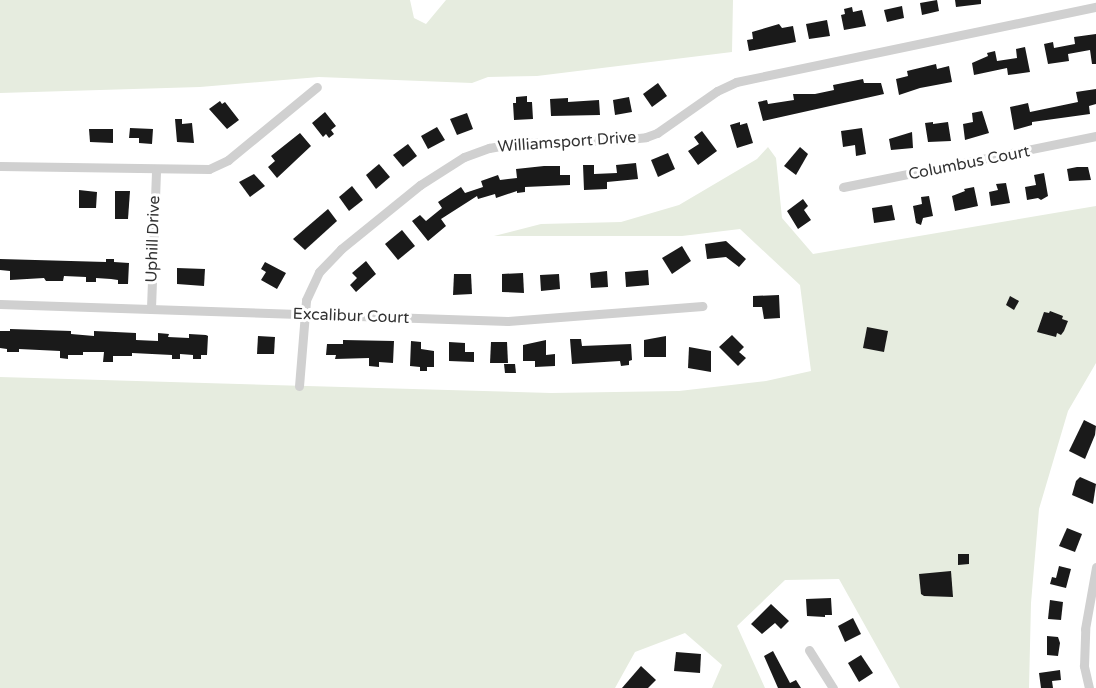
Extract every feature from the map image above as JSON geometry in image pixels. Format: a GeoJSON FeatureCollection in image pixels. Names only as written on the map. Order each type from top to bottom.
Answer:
{"type":"FeatureCollection","features":[{"type":"Feature","properties":{"kind":"street","name":"Williamsport Drive"},"geometry":{"type":"LineString","coordinates":[[300,386],[306,300],[319,272],[341,249],[420,185],[464,157],[489,148],[517,142],[620,140],[646,137],[657,133],[717,91],[736,82],[1096,8]]}},
{"type":"Feature","properties":{"kind":"street"},"geometry":{"type":"LineString","coordinates":[[0,166],[209,169],[220,164],[317,87]]}},
{"type":"Feature","properties":{"kind":"street","name":"Columbus Court"},"geometry":{"type":"LineString","coordinates":[[843,187],[1096,136]]}},
{"type":"Feature","properties":{"kind":"street","name":"Uphill Drive"},"geometry":{"type":"LineString","coordinates":[[151,308],[156,169]]}},
{"type":"Feature","properties":{"kind":"street","name":"Excalibur Court"},"geometry":{"type":"LineString","coordinates":[[0,304],[508,321],[702,306]]}},
{"type":"Feature","properties":{"kind":"street"},"geometry":{"type":"LineString","coordinates":[[1089,688],[1084,666],[1084,629],[1096,567]]}},
{"type":"Feature","properties":{"kind":"street"},"geometry":{"type":"LineString","coordinates":[[809,650],[832,688]]}},
{"type":"Feature","properties":{"kind":"shaded area"},"geometry":{"type":"Polygon","coordinates":[[[0,0],[410,0],[414,18],[426,24],[446,0],[733,0],[732,52],[537,76],[488,77],[472,83],[319,77],[200,87],[0,93],[0,0]]]}},
{"type":"Feature","properties":{"kind":"shaded area"},"geometry":{"type":"Polygon","coordinates":[[[768,147],[776,158],[782,218],[813,254],[1096,206],[1096,363],[1068,411],[1039,509],[1031,603],[1029,688],[900,688],[839,579],[785,580],[737,626],[765,688],[712,688],[722,665],[685,633],[635,652],[615,688],[0,688],[0,377],[551,393],[679,391],[766,381],[811,371],[800,285],[740,229],[682,236],[494,236],[541,224],[621,222],[679,205],[757,159],[768,147]]]}},
{"type":"Feature","properties":{"kind":"building"},"geometry":{"type":"Polygon","coordinates":[[[937,0],[939,11],[922,15],[920,3],[937,0]]]}},
{"type":"Feature","properties":{"kind":"building"},"geometry":{"type":"Polygon","coordinates":[[[955,0],[981,0],[981,4],[956,7],[955,0]]]}},
{"type":"Feature","properties":{"kind":"building"},"geometry":{"type":"Polygon","coordinates":[[[902,6],[904,18],[887,22],[884,10],[902,6]]]}},
{"type":"Feature","properties":{"kind":"building"},"geometry":{"type":"Polygon","coordinates":[[[852,7],[853,12],[862,10],[866,26],[844,30],[841,15],[845,14],[844,9],[852,7]]]}},
{"type":"Feature","properties":{"kind":"building"},"geometry":{"type":"Polygon","coordinates":[[[827,20],[830,36],[809,39],[806,24],[827,20]]]}},
{"type":"Feature","properties":{"kind":"building"},"geometry":{"type":"Polygon","coordinates":[[[779,24],[782,28],[793,26],[796,42],[749,51],[747,40],[753,39],[752,32],[779,24]]]}},
{"type":"Feature","properties":{"kind":"building"},"geometry":{"type":"Polygon","coordinates":[[[1096,34],[1096,64],[1092,64],[1090,50],[1068,54],[1069,61],[1048,64],[1044,44],[1053,42],[1054,48],[1075,44],[1074,37],[1096,34]]]}},
{"type":"Feature","properties":{"kind":"building"},"geometry":{"type":"Polygon","coordinates":[[[1025,47],[1030,72],[1008,75],[1007,68],[974,75],[972,63],[988,56],[987,53],[995,51],[997,61],[1017,58],[1016,49],[1025,47]]]}},
{"type":"Feature","properties":{"kind":"building"},"geometry":{"type":"Polygon","coordinates":[[[936,64],[937,69],[949,66],[952,82],[899,95],[896,79],[908,76],[907,71],[936,64]]]}},
{"type":"Feature","properties":{"kind":"building"},"geometry":{"type":"Polygon","coordinates":[[[863,79],[864,83],[881,83],[884,94],[763,121],[758,102],[767,100],[768,104],[794,100],[793,94],[815,94],[834,90],[833,85],[863,79]]]}},
{"type":"Feature","properties":{"kind":"building"},"geometry":{"type":"Polygon","coordinates":[[[658,83],[667,96],[652,107],[643,94],[658,83]]]}},
{"type":"Feature","properties":{"kind":"building"},"geometry":{"type":"Polygon","coordinates":[[[1096,89],[1096,104],[1089,106],[1090,114],[1032,122],[1032,125],[1014,130],[1010,107],[1028,103],[1030,112],[1078,102],[1076,92],[1096,89]]]}},
{"type":"Feature","properties":{"kind":"building"},"geometry":{"type":"Polygon","coordinates":[[[527,96],[527,102],[532,102],[533,119],[514,120],[513,103],[516,103],[516,97],[527,96]]]}},
{"type":"Feature","properties":{"kind":"building"},"geometry":{"type":"Polygon","coordinates":[[[629,97],[632,112],[615,115],[613,100],[629,97]]]}},
{"type":"Feature","properties":{"kind":"building"},"geometry":{"type":"Polygon","coordinates":[[[568,98],[568,102],[599,100],[600,115],[551,116],[550,99],[568,98]]]}},
{"type":"Feature","properties":{"kind":"building"},"geometry":{"type":"Polygon","coordinates":[[[220,101],[222,104],[225,102],[239,120],[227,129],[209,109],[220,101]]]}},
{"type":"Feature","properties":{"kind":"building"},"geometry":{"type":"Polygon","coordinates":[[[982,111],[989,133],[965,140],[963,124],[973,122],[972,113],[982,111]]]}},
{"type":"Feature","properties":{"kind":"building"},"geometry":{"type":"Polygon","coordinates":[[[325,112],[336,126],[331,130],[334,134],[329,138],[326,134],[323,137],[312,123],[325,112]]]}},
{"type":"Feature","properties":{"kind":"building"},"geometry":{"type":"Polygon","coordinates":[[[467,113],[473,129],[457,135],[450,119],[467,113]]]}},
{"type":"Feature","properties":{"kind":"building"},"geometry":{"type":"Polygon","coordinates":[[[175,119],[182,119],[182,124],[192,123],[194,143],[177,142],[175,119]]]}},
{"type":"Feature","properties":{"kind":"building"},"geometry":{"type":"Polygon","coordinates":[[[740,122],[740,125],[747,123],[753,143],[737,148],[730,125],[740,122]]]}},
{"type":"Feature","properties":{"kind":"building"},"geometry":{"type":"Polygon","coordinates":[[[933,122],[933,124],[948,122],[951,141],[928,142],[925,123],[933,122]]]}},
{"type":"Feature","properties":{"kind":"building"},"geometry":{"type":"Polygon","coordinates":[[[437,127],[445,140],[428,149],[421,136],[437,127]]]}},
{"type":"Feature","properties":{"kind":"building"},"geometry":{"type":"Polygon","coordinates":[[[130,128],[153,129],[152,144],[139,143],[139,138],[129,138],[130,128]]]}},
{"type":"Feature","properties":{"kind":"building"},"geometry":{"type":"Polygon","coordinates":[[[862,128],[866,154],[856,156],[855,145],[843,147],[841,131],[862,128]]]}},
{"type":"Feature","properties":{"kind":"building"},"geometry":{"type":"Polygon","coordinates":[[[89,129],[113,129],[113,143],[90,142],[89,129]]]}},
{"type":"Feature","properties":{"kind":"building"},"geometry":{"type":"Polygon","coordinates":[[[702,131],[717,151],[698,165],[688,151],[699,144],[694,137],[702,131]]]}},
{"type":"Feature","properties":{"kind":"building"},"geometry":{"type":"Polygon","coordinates":[[[912,132],[913,148],[891,150],[889,139],[912,132]]]}},
{"type":"Feature","properties":{"kind":"building"},"geometry":{"type":"Polygon","coordinates":[[[300,133],[311,146],[277,178],[268,167],[275,161],[271,156],[300,133]]]}},
{"type":"Feature","properties":{"kind":"building"},"geometry":{"type":"Polygon","coordinates":[[[408,144],[417,156],[403,167],[393,155],[408,144]]]}},
{"type":"Feature","properties":{"kind":"building"},"geometry":{"type":"Polygon","coordinates":[[[800,147],[808,154],[796,175],[784,166],[800,147]]]}},
{"type":"Feature","properties":{"kind":"building"},"geometry":{"type":"Polygon","coordinates":[[[668,153],[675,169],[658,177],[651,160],[668,153]]]}},
{"type":"Feature","properties":{"kind":"building"},"geometry":{"type":"Polygon","coordinates":[[[636,163],[638,179],[607,182],[607,189],[584,190],[583,165],[594,165],[594,174],[617,173],[616,165],[636,163]]]}},
{"type":"Feature","properties":{"kind":"building"},"geometry":{"type":"Polygon","coordinates":[[[379,164],[390,177],[376,189],[366,175],[379,164]]]}},
{"type":"Feature","properties":{"kind":"building"},"geometry":{"type":"Polygon","coordinates":[[[560,166],[560,175],[570,175],[570,185],[525,187],[525,192],[517,193],[517,191],[496,198],[495,194],[478,199],[477,196],[441,219],[446,226],[428,241],[412,221],[420,215],[426,221],[442,208],[438,202],[461,187],[465,193],[483,187],[481,181],[498,175],[500,180],[517,178],[516,169],[560,166]]]}},
{"type":"Feature","properties":{"kind":"building"},"geometry":{"type":"Polygon","coordinates":[[[1088,167],[1091,180],[1069,181],[1067,169],[1088,167]]]}},
{"type":"Feature","properties":{"kind":"building"},"geometry":{"type":"Polygon","coordinates":[[[1044,173],[1048,196],[1041,200],[1038,198],[1027,200],[1025,187],[1036,185],[1034,175],[1044,173]]]}},
{"type":"Feature","properties":{"kind":"building"},"geometry":{"type":"Polygon","coordinates":[[[254,174],[265,186],[250,197],[239,182],[254,174]]]}},
{"type":"Feature","properties":{"kind":"building"},"geometry":{"type":"Polygon","coordinates":[[[1006,183],[1010,203],[991,206],[989,192],[998,190],[996,184],[1006,183]]]}},
{"type":"Feature","properties":{"kind":"building"},"geometry":{"type":"Polygon","coordinates":[[[352,186],[363,200],[349,211],[339,197],[352,186]]]}},
{"type":"Feature","properties":{"kind":"building"},"geometry":{"type":"Polygon","coordinates":[[[974,187],[978,206],[955,211],[952,196],[965,191],[964,189],[974,187]]]}},
{"type":"Feature","properties":{"kind":"building"},"geometry":{"type":"Polygon","coordinates":[[[79,190],[97,192],[96,208],[79,208],[79,190]]]}},
{"type":"Feature","properties":{"kind":"building"},"geometry":{"type":"Polygon","coordinates":[[[115,191],[130,191],[128,219],[115,219],[115,191]]]}},
{"type":"Feature","properties":{"kind":"building"},"geometry":{"type":"Polygon","coordinates":[[[929,196],[933,216],[923,218],[921,225],[916,223],[913,206],[922,204],[921,197],[929,196]]]}},
{"type":"Feature","properties":{"kind":"building"},"geometry":{"type":"Polygon","coordinates":[[[803,199],[808,206],[804,210],[811,220],[798,229],[787,211],[803,199]]]}},
{"type":"Feature","properties":{"kind":"building"},"geometry":{"type":"Polygon","coordinates":[[[892,205],[895,220],[874,223],[872,208],[892,205]]]}},
{"type":"Feature","properties":{"kind":"building"},"geometry":{"type":"Polygon","coordinates":[[[328,209],[337,221],[305,250],[293,239],[328,209]]]}},
{"type":"Feature","properties":{"kind":"building"},"geometry":{"type":"Polygon","coordinates":[[[402,230],[415,246],[398,260],[385,244],[402,230]]]}},
{"type":"Feature","properties":{"kind":"building"},"geometry":{"type":"Polygon","coordinates":[[[726,241],[746,259],[739,267],[726,257],[707,259],[705,244],[726,241]]]}},
{"type":"Feature","properties":{"kind":"building"},"geometry":{"type":"Polygon","coordinates":[[[682,246],[691,261],[672,274],[662,258],[682,246]]]}},
{"type":"Feature","properties":{"kind":"building"},"geometry":{"type":"Polygon","coordinates":[[[0,259],[106,262],[106,259],[114,259],[114,262],[129,263],[128,284],[118,284],[118,280],[96,278],[96,282],[86,282],[86,277],[64,276],[63,281],[46,281],[44,278],[10,280],[10,271],[0,270],[0,259]]]}},
{"type":"Feature","properties":{"kind":"building"},"geometry":{"type":"Polygon","coordinates":[[[366,261],[376,274],[356,292],[350,285],[357,278],[352,273],[366,261]]]}},
{"type":"Feature","properties":{"kind":"building"},"geometry":{"type":"Polygon","coordinates":[[[265,262],[286,273],[277,289],[261,280],[266,272],[261,269],[265,262]]]}},
{"type":"Feature","properties":{"kind":"building"},"geometry":{"type":"Polygon","coordinates":[[[177,268],[205,269],[204,286],[177,284],[177,268]]]}},
{"type":"Feature","properties":{"kind":"building"},"geometry":{"type":"Polygon","coordinates":[[[648,270],[649,285],[626,287],[625,272],[648,270]]]}},
{"type":"Feature","properties":{"kind":"building"},"geometry":{"type":"Polygon","coordinates":[[[607,271],[608,287],[591,288],[590,273],[607,271]]]}},
{"type":"Feature","properties":{"kind":"building"},"geometry":{"type":"Polygon","coordinates":[[[523,273],[524,293],[502,292],[502,274],[523,273]]]}},
{"type":"Feature","properties":{"kind":"building"},"geometry":{"type":"Polygon","coordinates":[[[454,274],[471,274],[472,294],[453,295],[454,274]]]}},
{"type":"Feature","properties":{"kind":"building"},"geometry":{"type":"Polygon","coordinates":[[[559,274],[560,289],[541,291],[540,275],[559,274]]]}},
{"type":"Feature","properties":{"kind":"building"},"geometry":{"type":"Polygon","coordinates":[[[779,295],[780,318],[764,319],[762,307],[753,307],[753,296],[779,295]]]}},
{"type":"Feature","properties":{"kind":"building"},"geometry":{"type":"Polygon","coordinates":[[[1010,296],[1019,301],[1014,310],[1006,305],[1010,296]]]}},
{"type":"Feature","properties":{"kind":"building"},"geometry":{"type":"Polygon","coordinates":[[[1050,311],[1063,316],[1062,319],[1068,321],[1061,335],[1057,333],[1056,337],[1037,332],[1044,312],[1049,313],[1050,311]]]}},
{"type":"Feature","properties":{"kind":"building"},"geometry":{"type":"Polygon","coordinates":[[[867,327],[888,331],[884,352],[863,348],[867,327]]]}},
{"type":"Feature","properties":{"kind":"building"},"geometry":{"type":"Polygon","coordinates":[[[10,329],[71,331],[71,334],[94,336],[94,331],[136,333],[136,340],[158,341],[158,333],[169,334],[168,337],[189,338],[189,334],[206,335],[208,336],[207,355],[201,355],[201,359],[193,359],[193,355],[180,354],[180,359],[172,359],[172,355],[132,353],[132,356],[113,356],[113,362],[103,362],[104,352],[83,352],[83,355],[68,355],[68,359],[60,358],[60,351],[19,349],[19,352],[7,352],[7,349],[0,348],[0,331],[10,331],[10,329]]]}},
{"type":"Feature","properties":{"kind":"building"},"geometry":{"type":"Polygon","coordinates":[[[732,335],[744,347],[739,352],[746,358],[738,366],[719,347],[732,335]]]}},
{"type":"Feature","properties":{"kind":"building"},"geometry":{"type":"Polygon","coordinates":[[[258,336],[275,337],[274,354],[257,354],[258,336]]]}},
{"type":"Feature","properties":{"kind":"building"},"geometry":{"type":"Polygon","coordinates":[[[666,336],[666,357],[644,357],[644,340],[666,336]]]}},
{"type":"Feature","properties":{"kind":"building"},"geometry":{"type":"Polygon","coordinates":[[[570,339],[581,339],[582,346],[631,344],[632,360],[629,361],[629,365],[621,366],[620,361],[572,364],[570,339]]]}},
{"type":"Feature","properties":{"kind":"building"},"geometry":{"type":"Polygon","coordinates":[[[343,340],[394,341],[393,363],[379,362],[379,367],[369,366],[369,358],[335,359],[336,355],[326,355],[327,344],[343,344],[343,340]]]}},
{"type":"Feature","properties":{"kind":"building"},"geometry":{"type":"Polygon","coordinates":[[[546,340],[546,355],[555,354],[555,366],[535,367],[535,361],[523,361],[523,345],[546,340]]]}},
{"type":"Feature","properties":{"kind":"building"},"geometry":{"type":"Polygon","coordinates":[[[411,341],[421,342],[421,349],[434,351],[434,367],[427,367],[427,371],[420,371],[420,367],[410,366],[411,341]]]}},
{"type":"Feature","properties":{"kind":"building"},"geometry":{"type":"Polygon","coordinates":[[[449,342],[465,343],[465,352],[474,352],[474,362],[449,361],[449,342]]]}},
{"type":"Feature","properties":{"kind":"building"},"geometry":{"type":"Polygon","coordinates":[[[491,342],[507,342],[508,363],[490,363],[491,342]]]}},
{"type":"Feature","properties":{"kind":"building"},"geometry":{"type":"Polygon","coordinates":[[[689,347],[711,351],[711,372],[688,368],[689,347]]]}},
{"type":"Feature","properties":{"kind":"building"},"geometry":{"type":"Polygon","coordinates":[[[504,364],[515,364],[516,373],[505,373],[504,364]]]}},
{"type":"Feature","properties":{"kind":"building"},"geometry":{"type":"Polygon","coordinates":[[[1084,420],[1096,426],[1095,435],[1085,459],[1069,451],[1084,420]]]}},
{"type":"Feature","properties":{"kind":"building"},"geometry":{"type":"Polygon","coordinates":[[[1080,477],[1096,484],[1093,504],[1072,495],[1076,481],[1080,477]]]}},
{"type":"Feature","properties":{"kind":"building"},"geometry":{"type":"Polygon","coordinates":[[[1067,528],[1082,534],[1075,552],[1059,546],[1067,528]]]}},
{"type":"Feature","properties":{"kind":"building"},"geometry":{"type":"Polygon","coordinates":[[[958,554],[969,554],[969,564],[958,565],[958,554]]]}},
{"type":"Feature","properties":{"kind":"building"},"geometry":{"type":"Polygon","coordinates":[[[1059,566],[1071,569],[1066,588],[1050,584],[1052,577],[1056,578],[1059,566]]]}},
{"type":"Feature","properties":{"kind":"building"},"geometry":{"type":"Polygon","coordinates":[[[951,571],[953,597],[921,594],[919,574],[951,571]]]}},
{"type":"Feature","properties":{"kind":"building"},"geometry":{"type":"Polygon","coordinates":[[[831,598],[832,615],[807,616],[806,599],[831,598]]]}},
{"type":"Feature","properties":{"kind":"building"},"geometry":{"type":"Polygon","coordinates":[[[1050,600],[1063,602],[1061,620],[1048,619],[1050,600]]]}},
{"type":"Feature","properties":{"kind":"building"},"geometry":{"type":"Polygon","coordinates":[[[771,604],[789,621],[781,629],[775,623],[762,634],[751,624],[771,604]]]}},
{"type":"Feature","properties":{"kind":"building"},"geometry":{"type":"Polygon","coordinates":[[[853,618],[861,634],[845,642],[838,626],[853,618]]]}},
{"type":"Feature","properties":{"kind":"building"},"geometry":{"type":"Polygon","coordinates":[[[1047,636],[1058,637],[1060,643],[1058,656],[1047,655],[1047,636]]]}},
{"type":"Feature","properties":{"kind":"building"},"geometry":{"type":"Polygon","coordinates":[[[773,651],[790,683],[796,680],[801,688],[778,688],[764,656],[773,651]]]}},
{"type":"Feature","properties":{"kind":"building"},"geometry":{"type":"Polygon","coordinates":[[[676,652],[701,654],[700,673],[674,671],[676,652]]]}},
{"type":"Feature","properties":{"kind":"building"},"geometry":{"type":"Polygon","coordinates":[[[861,655],[873,673],[859,682],[848,663],[861,655]]]}},
{"type":"Feature","properties":{"kind":"building"},"geometry":{"type":"Polygon","coordinates":[[[641,666],[656,680],[648,688],[622,688],[641,666]]]}},
{"type":"Feature","properties":{"kind":"building"},"geometry":{"type":"Polygon","coordinates":[[[1060,670],[1061,680],[1052,681],[1053,688],[1041,688],[1039,673],[1060,670]]]}}]}
